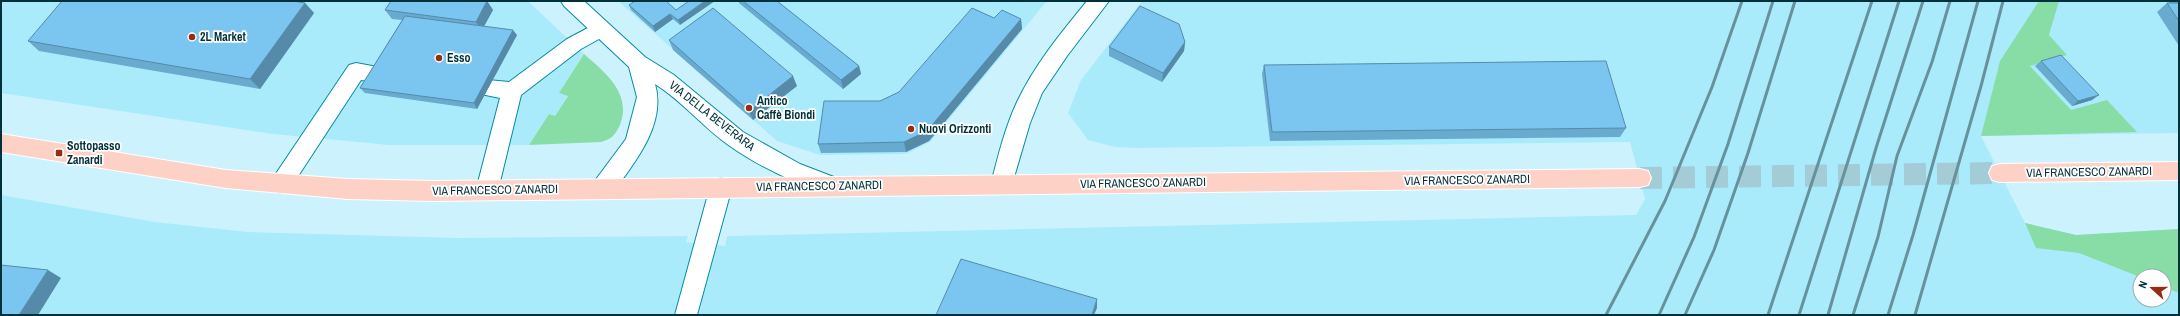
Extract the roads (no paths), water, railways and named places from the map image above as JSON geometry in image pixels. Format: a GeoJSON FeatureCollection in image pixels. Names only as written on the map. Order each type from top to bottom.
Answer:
{"type":"FeatureCollection","features":[{"type":"Feature","properties":{"kind":"main road","name":"VIA FRANCESCO ZANARDI"},"geometry":{"type":"LineString","coordinates":[[1,143],[203,176],[348,189],[486,190],[721,188],[1640,178]]}},
{"type":"Feature","properties":{"kind":"main road","name":"VIA FRANCESCO ZANARDI"},"geometry":{"type":"LineString","coordinates":[[2000,173],[2179,171]]}},
{"type":"Feature","properties":{"kind":"street","name":"VIA DELLA BEVERARA"},"geometry":{"type":"LineString","coordinates":[[571,1],[638,63],[673,86],[749,147],[792,171],[831,186]]}},
{"type":"Feature","properties":{"kind":"street"},"geometry":{"type":"LineString","coordinates":[[1002,184],[1018,126],[1036,86],[1061,48],[1099,1]]}},
{"type":"Feature","properties":{"kind":"street"},"geometry":{"type":"LineString","coordinates":[[602,189],[630,152],[643,122],[648,97],[638,63]]}},
{"type":"Feature","properties":{"kind":"lane"},"geometry":{"type":"LineString","coordinates":[[486,190],[512,91],[574,44],[601,29]]}},
{"type":"Feature","properties":{"kind":"lane"},"geometry":{"type":"LineString","coordinates":[[281,184],[356,71],[376,74]]}},
{"type":"Feature","properties":{"kind":"lane"},"geometry":{"type":"LineString","coordinates":[[488,88],[512,91]]}},
{"type":"Feature","properties":{"kind":"lane"},"geometry":{"type":"LineString","coordinates":[[686,315],[721,188]]}},
{"type":"Feature","properties":{"kind":"tunnel"},"geometry":{"type":"LineString","coordinates":[[1640,178],[2000,173]]}},
{"type":"Feature","properties":{"kind":"railway"},"geometry":{"type":"LineString","coordinates":[[1606,315],[1665,201],[1712,87],[1742,1]]}},
{"type":"Feature","properties":{"kind":"railway"},"geometry":{"type":"LineString","coordinates":[[1659,315],[1694,237],[1728,144],[1773,1]]}},
{"type":"Feature","properties":{"kind":"railway"},"geometry":{"type":"LineString","coordinates":[[1685,315],[1714,250],[1748,153],[1795,1]]}},
{"type":"Feature","properties":{"kind":"railway"},"geometry":{"type":"LineString","coordinates":[[1768,315],[1872,1]]}},
{"type":"Feature","properties":{"kind":"railway"},"geometry":{"type":"LineString","coordinates":[[1799,315],[1899,1]]}},
{"type":"Feature","properties":{"kind":"railway"},"geometry":{"type":"LineString","coordinates":[[1828,315],[1876,148],[1923,1]]}},
{"type":"Feature","properties":{"kind":"railway"},"geometry":{"type":"LineString","coordinates":[[1853,315],[1878,237],[1897,156],[1932,62],[1950,1]]}},
{"type":"Feature","properties":{"kind":"railway"},"geometry":{"type":"LineString","coordinates":[[1888,315],[1913,235],[1978,1]]}},
{"type":"Feature","properties":{"kind":"railway"},"geometry":{"type":"LineString","coordinates":[[1915,315],[1981,86],[2003,1]]}},
{"type":"Feature","properties":{"kind":"place","name":"2L Market"},"geometry":{"type":"Point","coordinates":[192,37]}},
{"type":"Feature","properties":{"kind":"place","name":"Esso"},"geometry":{"type":"Point","coordinates":[439,58]}},
{"type":"Feature","properties":{"kind":"place","name":"Antico Caffè Biondi"},"geometry":{"type":"Point","coordinates":[749,108]}},
{"type":"Feature","properties":{"kind":"place","name":"Nuovi Orizzonti"},"geometry":{"type":"Point","coordinates":[911,129]}},
{"type":"Feature","properties":{"kind":"place","name":"Sottopasso Zanardi"},"geometry":{"type":"Point","coordinates":[59,153]}}]}
